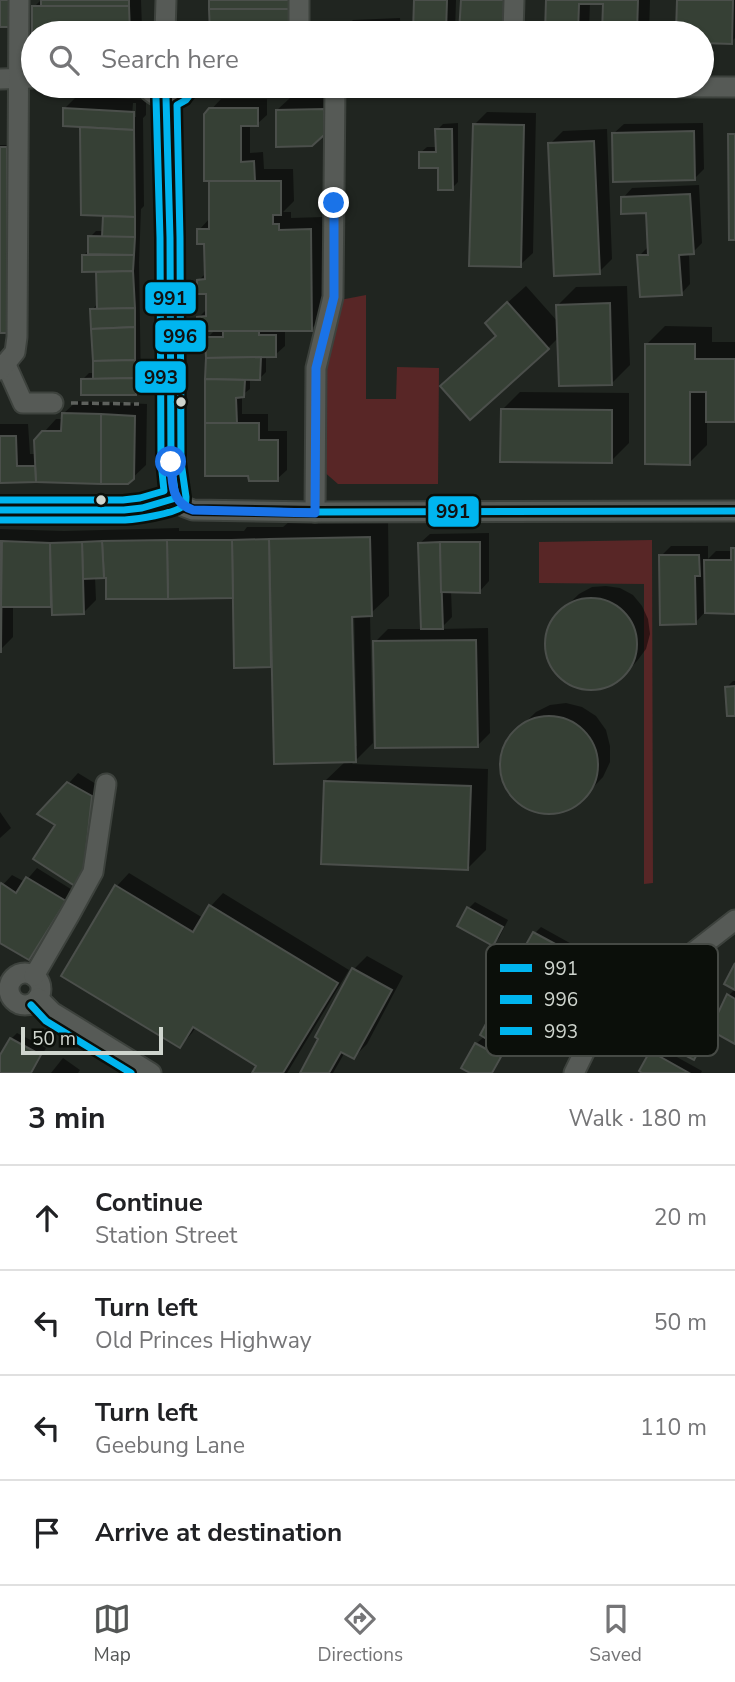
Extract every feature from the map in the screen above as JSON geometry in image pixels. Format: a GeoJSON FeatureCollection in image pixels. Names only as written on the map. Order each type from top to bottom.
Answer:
{"type":"FeatureCollection","features":[{"type":"Feature","properties":{"kind":"street"},"geometry":{"type":"LineString","coordinates":[[19,0],[17,337],[15,352],[3,367],[23,403],[52,403]]}},
{"type":"Feature","properties":{"kind":"street"},"geometry":{"type":"LineString","coordinates":[[165,21],[166,0]]}},
{"type":"Feature","properties":{"kind":"street"},"geometry":{"type":"LineString","coordinates":[[299,0],[299,21]]}},
{"type":"Feature","properties":{"kind":"street"},"geometry":{"type":"LineString","coordinates":[[513,21],[514,0]]}},
{"type":"Feature","properties":{"kind":"street"},"geometry":{"type":"LineString","coordinates":[[714,87],[735,87]]}},
{"type":"Feature","properties":{"kind":"street"},"geometry":{"type":"LineString","coordinates":[[166,98],[171,462],[176,498],[186,508],[315,513],[735,511]]}},
{"type":"Feature","properties":{"kind":"street"},"geometry":{"type":"LineString","coordinates":[[315,513],[316,368],[334,297],[335,98]]}},
{"type":"Feature","properties":{"kind":"street"},"geometry":{"type":"LineString","coordinates":[[0,510],[124,510],[176,498]]}},
{"type":"Feature","properties":{"kind":"street"},"geometry":{"type":"LineString","coordinates":[[34,976],[93,872],[106,784]]}},
{"type":"Feature","properties":{"kind":"street"},"geometry":{"type":"LineString","coordinates":[[704,944],[735,920]]}},
{"type":"Feature","properties":{"kind":"street"},"geometry":{"type":"LineString","coordinates":[[26,973],[34,976],[41,986],[38,998],[32,1004],[17,1003],[10,995],[6,980],[26,973]]}},
{"type":"Feature","properties":{"kind":"street"},"geometry":{"type":"LineString","coordinates":[[38,998],[52,1013],[151,1073]]}},
{"type":"Feature","properties":{"kind":"street"},"geometry":{"type":"LineString","coordinates":[[574,1073],[582,1056]]}},
{"type":"Feature","properties":{"kind":"path"},"geometry":{"type":"LineString","coordinates":[[52,403],[139,404]]}},
{"type":"Feature","properties":{"kind":"shaded area"},"geometry":{"type":"Polygon","coordinates":[[[366,295],[366,399],[396,399],[397,367],[439,368],[438,484],[338,484],[322,470],[323,375],[340,300],[366,295]]]}},
{"type":"Feature","properties":{"kind":"shaded area"},"geometry":{"type":"Polygon","coordinates":[[[652,540],[653,883],[644,884],[644,584],[539,583],[539,542],[652,540]]]}},
{"type":"Feature","properties":{"kind":"building"},"geometry":{"type":"Polygon","coordinates":[[[0,0],[9,0],[9,27],[0,27],[0,0]]]}},
{"type":"Feature","properties":{"kind":"building"},"geometry":{"type":"Polygon","coordinates":[[[41,0],[129,0],[129,6],[41,6],[41,0]]]}},
{"type":"Feature","properties":{"kind":"building"},"geometry":{"type":"Polygon","coordinates":[[[209,0],[292,0],[292,9],[209,9],[209,0]]]}},
{"type":"Feature","properties":{"kind":"building"},"geometry":{"type":"Polygon","coordinates":[[[414,0],[447,0],[446,21],[413,21],[414,0]]]}},
{"type":"Feature","properties":{"kind":"building"},"geometry":{"type":"Polygon","coordinates":[[[461,0],[504,0],[503,21],[460,21],[461,0]]]}},
{"type":"Feature","properties":{"kind":"building"},"geometry":{"type":"Polygon","coordinates":[[[546,0],[638,0],[637,21],[602,21],[603,4],[579,4],[578,21],[545,21],[546,0]]]}},
{"type":"Feature","properties":{"kind":"building"},"geometry":{"type":"Polygon","coordinates":[[[677,0],[733,0],[732,44],[714,43],[714,21],[676,21],[677,0]]]}},
{"type":"Feature","properties":{"kind":"building"},"geometry":{"type":"Polygon","coordinates":[[[32,6],[129,6],[130,21],[32,21],[32,6]]]}},
{"type":"Feature","properties":{"kind":"building"},"geometry":{"type":"Polygon","coordinates":[[[209,9],[292,9],[292,21],[210,21],[209,9]]]}},
{"type":"Feature","properties":{"kind":"building"},"geometry":{"type":"Polygon","coordinates":[[[63,108],[134,112],[134,130],[63,126],[63,108]]]}},
{"type":"Feature","properties":{"kind":"building"},"geometry":{"type":"Polygon","coordinates":[[[209,108],[258,108],[258,126],[241,126],[241,162],[254,161],[255,181],[204,181],[204,114],[209,108]]]}},
{"type":"Feature","properties":{"kind":"building"},"geometry":{"type":"Polygon","coordinates":[[[324,109],[324,135],[312,146],[276,147],[276,110],[324,109]]]}},
{"type":"Feature","properties":{"kind":"building"},"geometry":{"type":"Polygon","coordinates":[[[473,124],[524,125],[521,267],[469,266],[473,124]]]}},
{"type":"Feature","properties":{"kind":"building"},"geometry":{"type":"Polygon","coordinates":[[[80,127],[134,130],[135,217],[81,215],[80,127]]]}},
{"type":"Feature","properties":{"kind":"building"},"geometry":{"type":"Polygon","coordinates":[[[435,129],[452,129],[453,190],[438,190],[438,168],[419,168],[419,152],[436,152],[435,129]]]}},
{"type":"Feature","properties":{"kind":"building"},"geometry":{"type":"Polygon","coordinates":[[[694,131],[695,180],[613,182],[612,133],[694,131]]]}},
{"type":"Feature","properties":{"kind":"building"},"geometry":{"type":"Polygon","coordinates":[[[728,134],[735,134],[735,240],[729,240],[728,134]]]}},
{"type":"Feature","properties":{"kind":"building"},"geometry":{"type":"Polygon","coordinates":[[[594,141],[600,274],[554,276],[548,143],[594,141]]]}},
{"type":"Feature","properties":{"kind":"building"},"geometry":{"type":"Polygon","coordinates":[[[0,147],[7,147],[7,333],[0,333],[0,147]]]}},
{"type":"Feature","properties":{"kind":"building"},"geometry":{"type":"Polygon","coordinates":[[[209,181],[281,181],[281,215],[273,215],[273,224],[279,224],[279,230],[311,229],[312,331],[197,331],[197,317],[206,316],[206,294],[197,294],[197,280],[205,279],[204,244],[197,244],[197,229],[209,229],[209,181]]]}},
{"type":"Feature","properties":{"kind":"building"},"geometry":{"type":"Polygon","coordinates":[[[690,194],[694,254],[679,255],[682,295],[640,297],[637,255],[648,255],[646,213],[621,214],[621,197],[690,194]]]}},
{"type":"Feature","properties":{"kind":"building"},"geometry":{"type":"Polygon","coordinates":[[[103,216],[135,217],[135,237],[102,237],[103,216]]]}},
{"type":"Feature","properties":{"kind":"building"},"geometry":{"type":"Polygon","coordinates":[[[88,236],[135,237],[134,255],[88,254],[88,236]]]}},
{"type":"Feature","properties":{"kind":"building"},"geometry":{"type":"Polygon","coordinates":[[[82,255],[134,255],[133,271],[82,272],[82,255]]]}},
{"type":"Feature","properties":{"kind":"building"},"geometry":{"type":"Polygon","coordinates":[[[133,271],[135,308],[97,309],[96,272],[133,271]]]}},
{"type":"Feature","properties":{"kind":"building"},"geometry":{"type":"Polygon","coordinates":[[[507,302],[549,349],[470,420],[440,386],[496,336],[485,323],[507,302]]]}},
{"type":"Feature","properties":{"kind":"building"},"geometry":{"type":"Polygon","coordinates":[[[610,303],[612,385],[559,386],[556,305],[610,303]]]}},
{"type":"Feature","properties":{"kind":"building"},"geometry":{"type":"Polygon","coordinates":[[[135,308],[135,327],[91,329],[90,309],[135,308]]]}},
{"type":"Feature","properties":{"kind":"building"},"geometry":{"type":"Polygon","coordinates":[[[135,327],[135,360],[93,361],[91,329],[135,327]]]}},
{"type":"Feature","properties":{"kind":"building"},"geometry":{"type":"Polygon","coordinates":[[[223,331],[259,331],[259,335],[276,335],[276,357],[206,358],[205,337],[223,337],[223,331]]]}},
{"type":"Feature","properties":{"kind":"building"},"geometry":{"type":"Polygon","coordinates":[[[645,344],[695,344],[695,359],[735,359],[735,422],[706,422],[706,392],[690,392],[690,465],[645,464],[645,344]]]}},
{"type":"Feature","properties":{"kind":"building"},"geometry":{"type":"Polygon","coordinates":[[[261,357],[260,380],[205,379],[206,358],[261,357]]]}},
{"type":"Feature","properties":{"kind":"building"},"geometry":{"type":"Polygon","coordinates":[[[135,360],[135,378],[93,379],[93,361],[135,360]]]}},
{"type":"Feature","properties":{"kind":"building"},"geometry":{"type":"Polygon","coordinates":[[[135,378],[136,395],[81,395],[81,379],[135,378]]]}},
{"type":"Feature","properties":{"kind":"building"},"geometry":{"type":"Polygon","coordinates":[[[205,379],[245,380],[244,397],[236,398],[237,423],[205,423],[205,379]]]}},
{"type":"Feature","properties":{"kind":"building"},"geometry":{"type":"Polygon","coordinates":[[[501,409],[612,410],[612,463],[500,462],[501,409]]]}},
{"type":"Feature","properties":{"kind":"building"},"geometry":{"type":"Polygon","coordinates":[[[62,413],[101,414],[101,484],[36,482],[34,440],[42,431],[61,431],[62,413]]]}},
{"type":"Feature","properties":{"kind":"building"},"geometry":{"type":"Polygon","coordinates":[[[101,414],[135,416],[134,479],[128,484],[101,484],[101,414]]]}},
{"type":"Feature","properties":{"kind":"building"},"geometry":{"type":"Polygon","coordinates":[[[205,423],[259,423],[259,440],[278,440],[278,481],[249,481],[248,476],[205,476],[205,423]]]}},
{"type":"Feature","properties":{"kind":"building"},"geometry":{"type":"Polygon","coordinates":[[[0,436],[16,436],[17,466],[35,466],[36,482],[0,483],[0,436]]]}},
{"type":"Feature","properties":{"kind":"building"},"geometry":{"type":"Polygon","coordinates":[[[370,537],[372,616],[352,617],[356,762],[274,764],[269,539],[370,537]]]}},
{"type":"Feature","properties":{"kind":"building"},"geometry":{"type":"Polygon","coordinates":[[[269,539],[271,667],[234,668],[232,540],[269,539]]]}},
{"type":"Feature","properties":{"kind":"building"},"geometry":{"type":"Polygon","coordinates":[[[167,540],[232,540],[233,598],[168,599],[167,540]]]}},
{"type":"Feature","properties":{"kind":"building"},"geometry":{"type":"Polygon","coordinates":[[[167,540],[168,599],[106,599],[102,541],[167,540]]]}},
{"type":"Feature","properties":{"kind":"building"},"geometry":{"type":"Polygon","coordinates":[[[2,541],[1,652],[0,652],[2,541]]]}},
{"type":"Feature","properties":{"kind":"building"},"geometry":{"type":"Polygon","coordinates":[[[2,541],[50,543],[51,607],[1,607],[2,541]]]}},
{"type":"Feature","properties":{"kind":"building"},"geometry":{"type":"Polygon","coordinates":[[[102,541],[104,578],[83,579],[82,542],[102,541]]]}},
{"type":"Feature","properties":{"kind":"building"},"geometry":{"type":"Polygon","coordinates":[[[82,542],[84,614],[52,615],[50,543],[82,542]]]}},
{"type":"Feature","properties":{"kind":"building"},"geometry":{"type":"Polygon","coordinates":[[[440,542],[443,629],[421,629],[418,543],[440,542]]]}},
{"type":"Feature","properties":{"kind":"building"},"geometry":{"type":"Polygon","coordinates":[[[440,542],[480,542],[480,593],[441,592],[440,542]]]}},
{"type":"Feature","properties":{"kind":"building"},"geometry":{"type":"Polygon","coordinates":[[[731,548],[735,548],[735,614],[705,613],[704,560],[731,560],[731,548]]]}},
{"type":"Feature","properties":{"kind":"building"},"geometry":{"type":"Polygon","coordinates":[[[659,555],[699,555],[700,576],[695,576],[696,624],[660,625],[659,555]]]}},
{"type":"Feature","properties":{"kind":"building"},"geometry":{"type":"Polygon","coordinates":[[[591,598],[617,606],[629,618],[637,644],[629,670],[617,682],[591,690],[565,682],[553,670],[545,644],[553,618],[565,606],[591,598]]]}},
{"type":"Feature","properties":{"kind":"building"},"geometry":{"type":"Polygon","coordinates":[[[476,640],[478,747],[375,748],[373,641],[476,640]]]}},
{"type":"Feature","properties":{"kind":"building"},"geometry":{"type":"Polygon","coordinates":[[[735,686],[735,716],[727,716],[725,687],[735,686]]]}},
{"type":"Feature","properties":{"kind":"building"},"geometry":{"type":"Polygon","coordinates":[[[549,716],[568,720],[584,730],[594,746],[598,765],[594,784],[584,800],[568,810],[549,814],[530,810],[514,800],[504,784],[500,765],[504,746],[514,730],[530,720],[549,716]]]}},
{"type":"Feature","properties":{"kind":"building"},"geometry":{"type":"Polygon","coordinates":[[[324,781],[471,786],[468,870],[321,864],[324,781]]]}},
{"type":"Feature","properties":{"kind":"building"},"geometry":{"type":"Polygon","coordinates":[[[67,782],[92,796],[84,869],[75,886],[33,859],[55,825],[37,814],[67,782]]]}},
{"type":"Feature","properties":{"kind":"building"},"geometry":{"type":"Polygon","coordinates":[[[26,877],[66,901],[29,960],[0,943],[0,885],[1,883],[16,893],[26,877]]]}},
{"type":"Feature","properties":{"kind":"building"},"geometry":{"type":"Polygon","coordinates":[[[115,885],[193,932],[209,905],[338,983],[283,1073],[252,1073],[256,1066],[193,1027],[180,1048],[61,976],[115,885]]]}},
{"type":"Feature","properties":{"kind":"building"},"geometry":{"type":"Polygon","coordinates":[[[467,907],[503,927],[494,944],[489,944],[457,926],[467,907]]]}},
{"type":"Feature","properties":{"kind":"building"},"geometry":{"type":"Polygon","coordinates":[[[533,932],[555,944],[526,944],[533,932]]]}},
{"type":"Feature","properties":{"kind":"building"},"geometry":{"type":"Polygon","coordinates":[[[735,963],[735,990],[724,984],[735,963]]]}},
{"type":"Feature","properties":{"kind":"building"},"geometry":{"type":"Polygon","coordinates":[[[352,968],[392,990],[354,1059],[341,1052],[329,1073],[300,1073],[318,1039],[315,1037],[352,968]]]}},
{"type":"Feature","properties":{"kind":"building"},"geometry":{"type":"Polygon","coordinates":[[[727,994],[735,999],[735,1044],[718,1034],[718,1013],[727,994]]]}},
{"type":"Feature","properties":{"kind":"building"},"geometry":{"type":"Polygon","coordinates":[[[486,1024],[486,1039],[480,1035],[486,1024]]]}},
{"type":"Feature","properties":{"kind":"building"},"geometry":{"type":"Polygon","coordinates":[[[10,1038],[41,1055],[31,1073],[0,1073],[0,1055],[10,1038]]]}},
{"type":"Feature","properties":{"kind":"building"},"geometry":{"type":"Polygon","coordinates":[[[475,1043],[486,1049],[486,1056],[501,1057],[492,1073],[470,1073],[461,1068],[475,1043]]]}},
{"type":"Feature","properties":{"kind":"building"},"geometry":{"type":"Polygon","coordinates":[[[647,1056],[659,1056],[689,1073],[642,1073],[639,1071],[647,1056]]]}},
{"type":"Feature","properties":{"kind":"transit line","name":"993"},"geometry":{"type":"LineString","coordinates":[[0,500],[123,500],[164,491],[161,462],[156,98]]}},
{"type":"Feature","properties":{"kind":"transit line","name":"991"},"geometry":{"type":"LineString","coordinates":[[166,98],[171,462],[176,498]]}},
{"type":"Feature","properties":{"kind":"transit line","name":"996"},"geometry":{"type":"LineString","coordinates":[[0,520],[125,520],[163,514],[177,510],[185,504],[181,462],[177,105],[188,98]]}},
{"type":"Feature","properties":{"kind":"transit line","name":"991"},"geometry":{"type":"LineString","coordinates":[[176,498],[185,507],[193,510],[735,511]]}},
{"type":"Feature","properties":{"kind":"transit line","name":"991"},"geometry":{"type":"LineString","coordinates":[[0,510],[124,510],[176,498]]}},
{"type":"Feature","properties":{"kind":"transit line","name":"996"},"geometry":{"type":"LineString","coordinates":[[31,1005],[46,1021],[131,1073]]}},
{"type":"Feature","properties":{"kind":"route"},"geometry":{"type":"LineString","coordinates":[[171,462],[173,490],[180,504],[186,508],[315,513],[316,368],[334,297],[334,203]]}}]}
